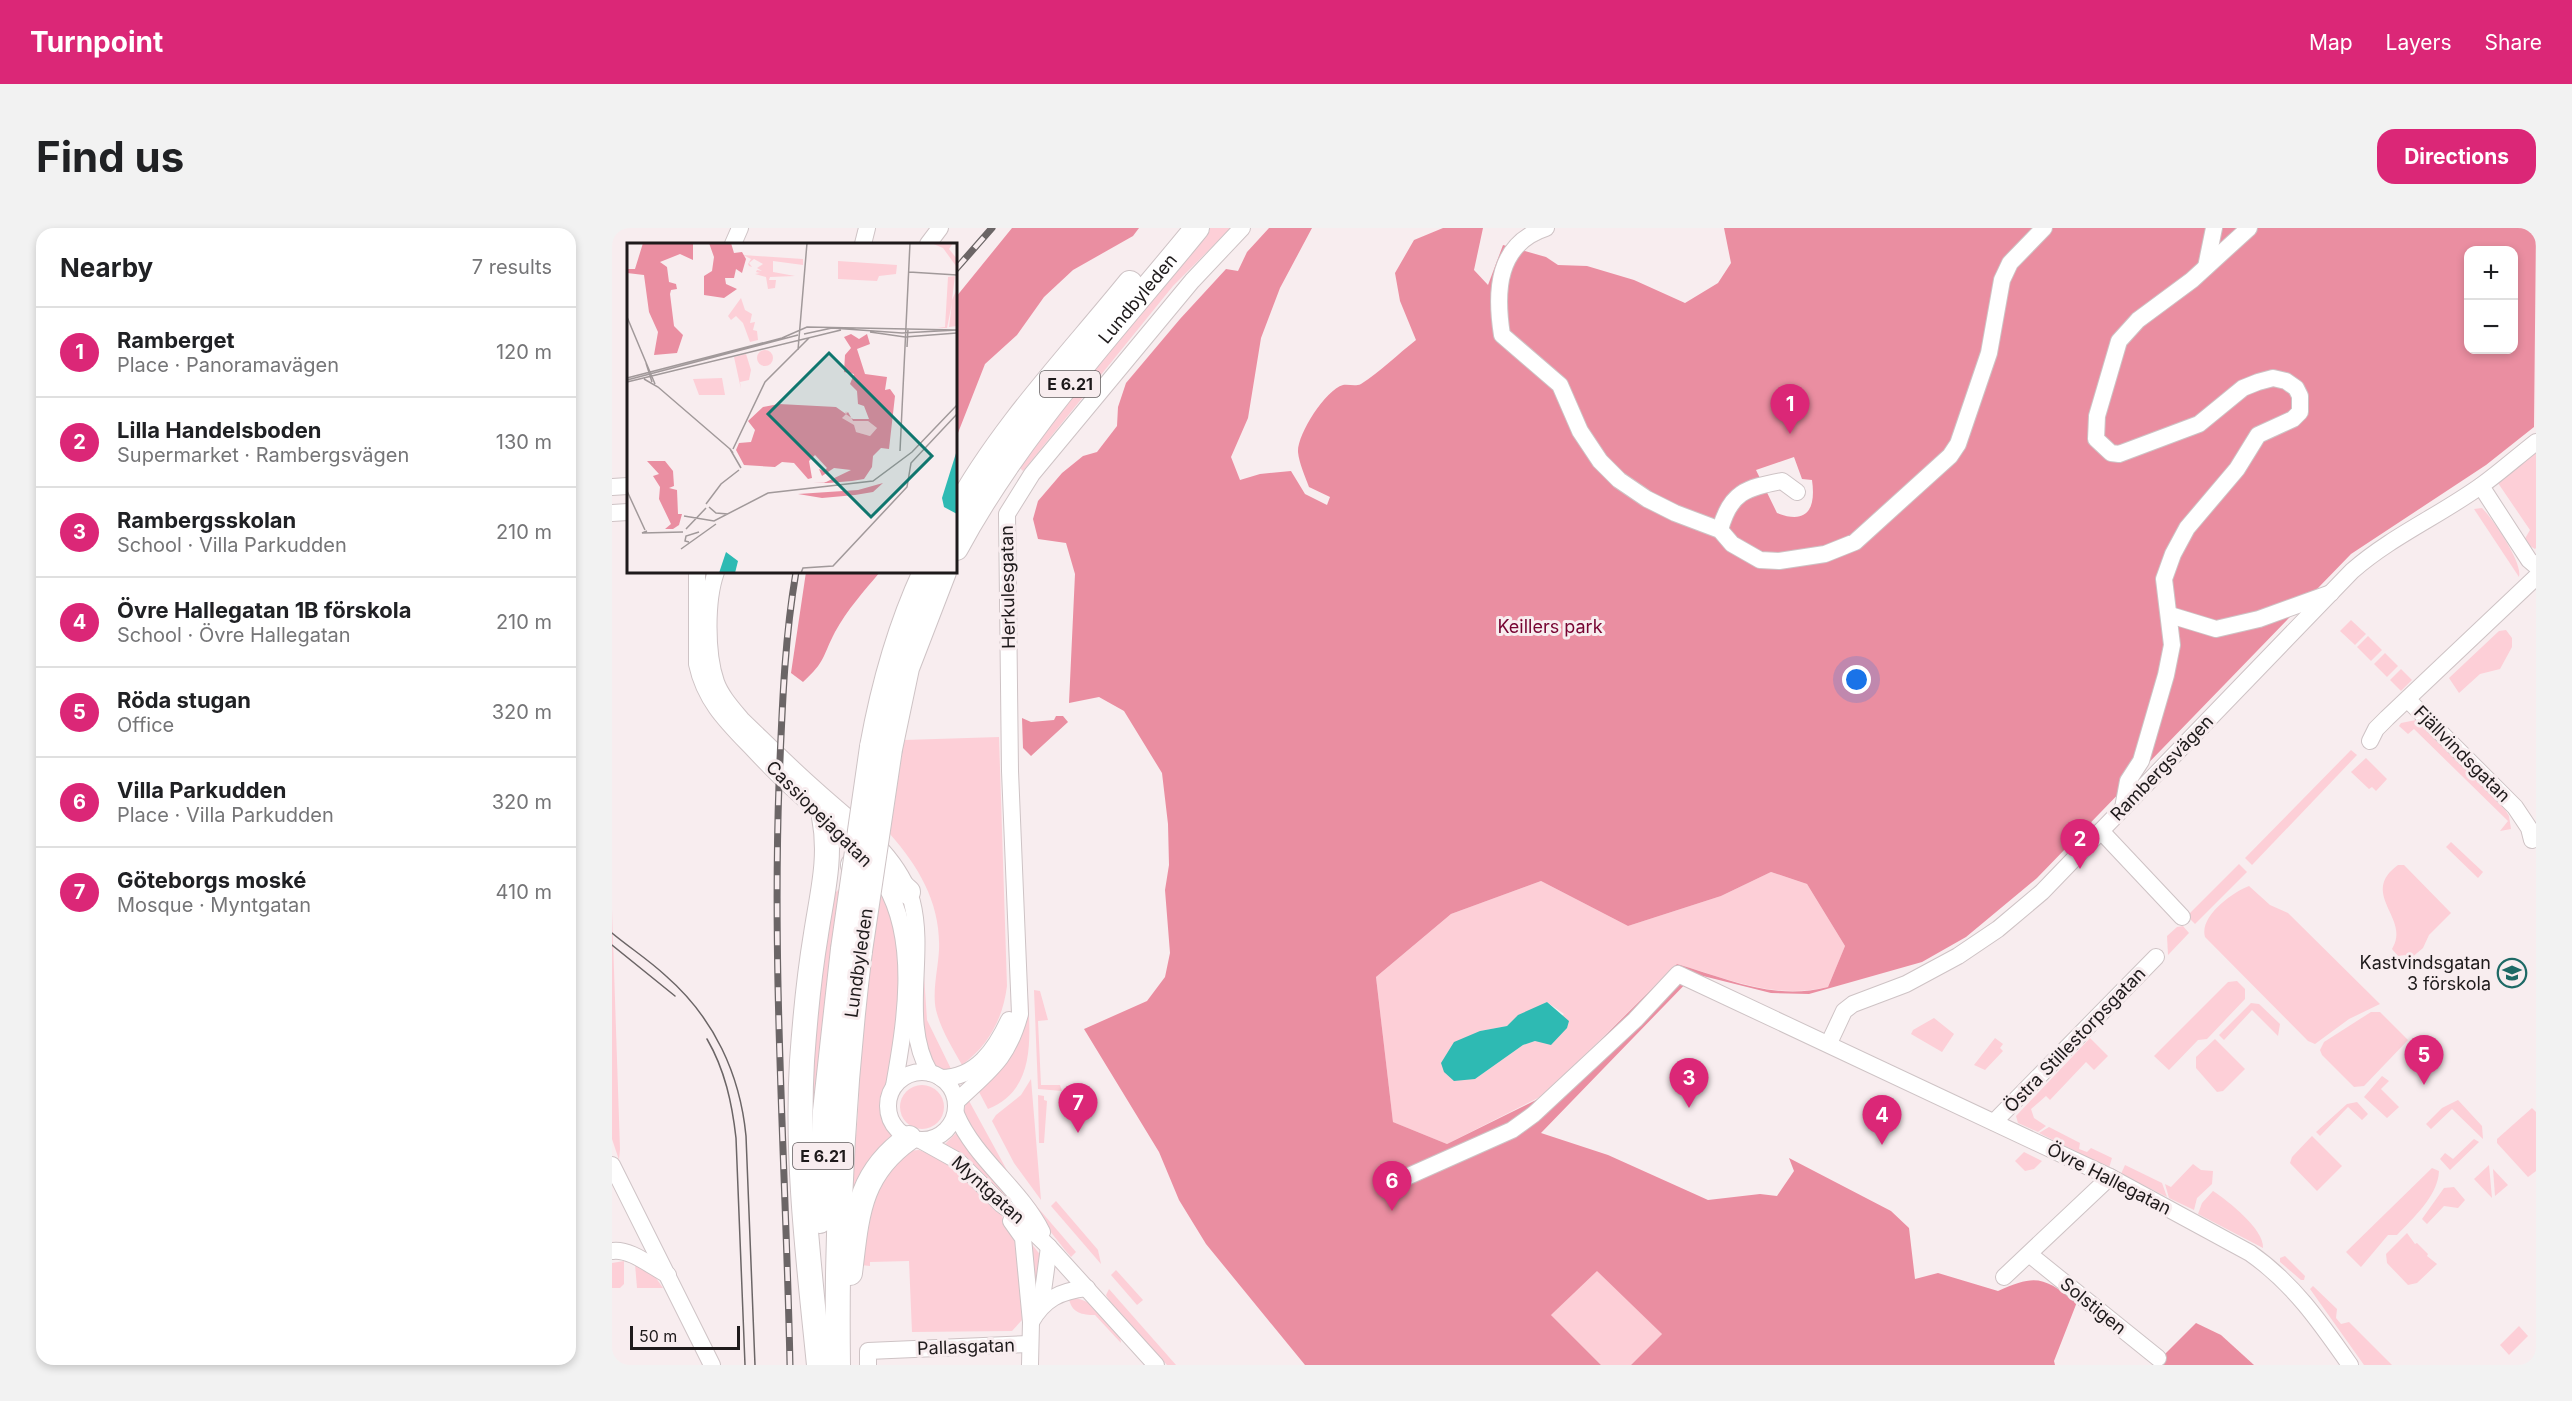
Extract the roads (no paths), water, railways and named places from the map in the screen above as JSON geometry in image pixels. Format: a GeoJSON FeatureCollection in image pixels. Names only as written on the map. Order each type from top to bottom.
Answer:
{"type":"FeatureCollection","features":[{"type":"Feature","properties":{"kind":"highway","name":"Lundbyleden"},"geometry":{"type":"LineString","coordinates":[[957,511],[1035,399],[1175,228]]}},
{"type":"Feature","properties":{"kind":"highway","name":"Lundbyleden"},"geometry":{"type":"LineString","coordinates":[[957,546],[976,510],[1011,459],[1197,228]]}},
{"type":"Feature","properties":{"kind":"highway","name":"Lundbyleden"},"geometry":{"type":"LineString","coordinates":[[819,1365],[820,1224],[825,1123],[881,748],[892,658],[902,625],[925,573]]}},
{"type":"Feature","properties":{"kind":"highway","name":"Lundbyleden"},"geometry":{"type":"LineString","coordinates":[[881,748],[944,573]]}},
{"type":"Feature","properties":{"kind":"highway"},"geometry":{"type":"LineString","coordinates":[[819,1365],[804,1175],[802,1065],[806,1002],[827,877],[829,845],[824,817]]}},
{"type":"Feature","properties":{"kind":"highway"},"geometry":{"type":"LineString","coordinates":[[827,877],[849,865],[875,869],[889,876],[908,892]]}},
{"type":"Feature","properties":{"kind":"highway","name":"Lundbyleden"},"geometry":{"type":"LineString","coordinates":[[839,1365],[837,1221],[849,1042],[851,950]]}},
{"type":"Feature","properties":{"kind":"highway"},"geometry":{"type":"LineString","coordinates":[[839,1365],[862,1195],[877,1167],[916,1139]]}},
{"type":"Feature","properties":{"kind":"street"},"geometry":{"type":"LineString","coordinates":[[734,243],[741,228]]}},
{"type":"Feature","properties":{"kind":"street"},"geometry":{"type":"LineString","coordinates":[[863,243],[867,228]]}},
{"type":"Feature","properties":{"kind":"street"},"geometry":{"type":"LineString","coordinates":[[922,228],[927,243]]}},
{"type":"Feature","properties":{"kind":"street"},"geometry":{"type":"LineString","coordinates":[[928,243],[940,228]]}},
{"type":"Feature","properties":{"kind":"street","name":"Herkulesgatan"},"geometry":{"type":"LineString","coordinates":[[956,1108],[996,1066],[1008,1047],[1020,1014],[1017,882],[1010,781],[1007,513],[1032,474],[1192,281],[1242,228]]}},
{"type":"Feature","properties":{"kind":"street"},"geometry":{"type":"LineString","coordinates":[[1546,228],[1516,246],[1501,272],[1497,294],[1502,335],[1560,385],[1580,431],[1600,461],[1619,480],[1675,513],[1720,530],[1732,544],[1760,560],[1779,561],[1825,554],[1855,542],[1950,456],[1958,444],[1989,353],[2002,280],[2010,263],[2044,228]]}},
{"type":"Feature","properties":{"kind":"street"},"geometry":{"type":"LineString","coordinates":[[2206,267],[2214,228]]}},
{"type":"Feature","properties":{"kind":"street"},"geometry":{"type":"LineString","coordinates":[[2123,808],[2128,781],[2141,761],[2166,675],[2172,645],[2164,579],[2173,554],[2187,528],[2237,469],[2258,435],[2293,419],[2300,412],[2302,404],[2296,388],[2286,381],[2273,378],[2243,388],[2199,424],[2129,452],[2111,453],[2096,439],[2097,416],[2119,342],[2138,320],[2181,290],[2249,228]]}},
{"type":"Feature","properties":{"kind":"street","name":"Rambergsvägen"},"geometry":{"type":"LineString","coordinates":[[1829,1043],[1844,1011],[1853,1004],[1930,973],[1998,929],[2042,892],[2370,556],[2481,486],[2536,442]]}},
{"type":"Feature","properties":{"kind":"street"},"geometry":{"type":"LineString","coordinates":[[1720,530],[1726,510],[1733,500],[1749,488],[1782,481],[1797,492]]}},
{"type":"Feature","properties":{"kind":"street"},"geometry":{"type":"LineString","coordinates":[[2481,486],[2529,560],[2536,566]]}},
{"type":"Feature","properties":{"kind":"street"},"geometry":{"type":"LineString","coordinates":[[612,513],[627,512]]}},
{"type":"Feature","properties":{"kind":"street"},"geometry":{"type":"LineString","coordinates":[[2370,741],[2376,729],[2536,577]]}},
{"type":"Feature","properties":{"kind":"street","name":"Cassiopejagatan"},"geometry":{"type":"LineString","coordinates":[[705,582],[698,664],[700,677],[713,706],[766,762],[875,869],[886,885],[898,916],[904,948],[903,1016],[894,1086]]}},
{"type":"Feature","properties":{"kind":"street","name":"Cassiopejagatan"},"geometry":{"type":"LineString","coordinates":[[705,582],[713,670],[723,696],[742,720],[880,849],[902,877],[908,892],[916,929],[916,1014],[919,1043],[923,1061],[936,1075]]}},
{"type":"Feature","properties":{"kind":"street"},"geometry":{"type":"LineString","coordinates":[[2170,615],[2216,628],[2259,619],[2332,593]]}},
{"type":"Feature","properties":{"kind":"street","name":"Fjällvindsgatan"},"geometry":{"type":"LineString","coordinates":[[2408,700],[2515,807],[2529,828],[2532,840]]}},
{"type":"Feature","properties":{"kind":"street"},"geometry":{"type":"LineString","coordinates":[[2102,831],[2182,917]]}},
{"type":"Feature","properties":{"kind":"street","name":"Östra Stillestorpsgatan"},"geometry":{"type":"LineString","coordinates":[[1994,1122],[2156,957]]}},
{"type":"Feature","properties":{"kind":"street"},"geometry":{"type":"LineString","coordinates":[[1402,1179],[1512,1130],[1534,1114],[1650,1005],[1678,974],[1829,1043]]}},
{"type":"Feature","properties":{"kind":"street","name":"Herkulesgatan"},"geometry":{"type":"LineString","coordinates":[[936,1075],[962,1076],[983,1061],[1003,1033],[1019,994]]}},
{"type":"Feature","properties":{"kind":"street","name":"Övre Hallegatan"},"geometry":{"type":"LineString","coordinates":[[1829,1043],[2110,1177],[2266,1264],[2305,1301],[2350,1365]]}},
{"type":"Feature","properties":{"kind":"street"},"geometry":{"type":"LineString","coordinates":[[916,1072],[936,1075],[949,1084],[956,1108],[952,1122],[940,1136],[916,1139],[895,1127],[888,1110],[894,1086],[904,1077],[916,1072]]}},
{"type":"Feature","properties":{"kind":"street","name":"Myntgatan"},"geometry":{"type":"LineString","coordinates":[[956,1108],[967,1136],[1030,1211],[1049,1247]]}},
{"type":"Feature","properties":{"kind":"street","name":"Myntgatan"},"geometry":{"type":"LineString","coordinates":[[916,1139],[958,1161],[1049,1247],[1156,1365]]}},
{"type":"Feature","properties":{"kind":"street"},"geometry":{"type":"LineString","coordinates":[[612,1165],[712,1365]]}},
{"type":"Feature","properties":{"kind":"street"},"geometry":{"type":"LineString","coordinates":[[2004,1277],[2110,1177]]}},
{"type":"Feature","properties":{"kind":"street"},"geometry":{"type":"LineString","coordinates":[[1001,1204],[1023,1238],[1031,1322],[1030,1365]]}},
{"type":"Feature","properties":{"kind":"street"},"geometry":{"type":"LineString","coordinates":[[1031,1322],[1041,1306],[1049,1247]]}},
{"type":"Feature","properties":{"kind":"street"},"geometry":{"type":"LineString","coordinates":[[612,1251],[619,1250],[629,1254],[668,1275]]}},
{"type":"Feature","properties":{"kind":"street","name":"Solstigen"},"geometry":{"type":"LineString","coordinates":[[2029,1254],[2158,1359]]}},
{"type":"Feature","properties":{"kind":"street"},"geometry":{"type":"LineString","coordinates":[[1041,1306],[1064,1293],[1087,1288]]}},
{"type":"Feature","properties":{"kind":"street","name":"Pallasgatan"},"geometry":{"type":"LineString","coordinates":[[868,1358],[1029,1344]]}},
{"type":"Feature","properties":{"kind":"water"},"geometry":{"type":"Polygon","coordinates":[[[1547,1002],[1569,1021],[1567,1028],[1551,1045],[1535,1041],[1523,1045],[1475,1079],[1454,1081],[1444,1072],[1441,1063],[1454,1042],[1480,1031],[1507,1026],[1518,1015],[1547,1002]]]}},
{"type":"Feature","properties":{"kind":"tram line"},"geometry":{"type":"LineString","coordinates":[[612,933],[660,970],[683,992],[711,1029],[731,1069],[743,1113],[746,1136],[755,1365]]}},
{"type":"Feature","properties":{"kind":"tram line"},"geometry":{"type":"LineString","coordinates":[[612,945],[675,996]]}},
{"type":"Feature","properties":{"kind":"tram line"},"geometry":{"type":"LineString","coordinates":[[707,1039],[719,1063],[727,1087],[736,1138],[745,1365]]}},
{"type":"Feature","properties":{"kind":"railway"},"geometry":{"type":"LineString","coordinates":[[957,268],[992,228]]}},
{"type":"Feature","properties":{"kind":"railway"},"geometry":{"type":"LineString","coordinates":[[790,1365],[778,1002],[777,857],[784,678],[796,573]]}},
{"type":"Feature","properties":{"kind":"place","name":"Ramberget"},"geometry":{"type":"Point","coordinates":[1790,434]}},
{"type":"Feature","properties":{"kind":"place","name":"Lilla Handelsboden"},"geometry":{"type":"Point","coordinates":[2080,869]}},
{"type":"Feature","properties":{"kind":"place","name":"Kastvindsgatan 3 förskola"},"geometry":{"type":"Point","coordinates":[2512,973]}},
{"type":"Feature","properties":{"kind":"place","name":"Röda stugan"},"geometry":{"type":"Point","coordinates":[2424,1085]}},
{"type":"Feature","properties":{"kind":"place","name":"Rambergsskolan"},"geometry":{"type":"Point","coordinates":[1689,1108]}},
{"type":"Feature","properties":{"kind":"place","name":"Göteborgs moské"},"geometry":{"type":"Point","coordinates":[1078,1133]}},
{"type":"Feature","properties":{"kind":"place","name":"Övre Hallegatan 1B förskola"},"geometry":{"type":"Point","coordinates":[1882,1145]}},
{"type":"Feature","properties":{"kind":"place","name":"Villa Parkudden"},"geometry":{"type":"Point","coordinates":[1392,1211]}},
{"type":"Feature","properties":{"kind":"park label","name":"Keillers park"},"geometry":{"type":"Point","coordinates":[1550,627]}}]}
